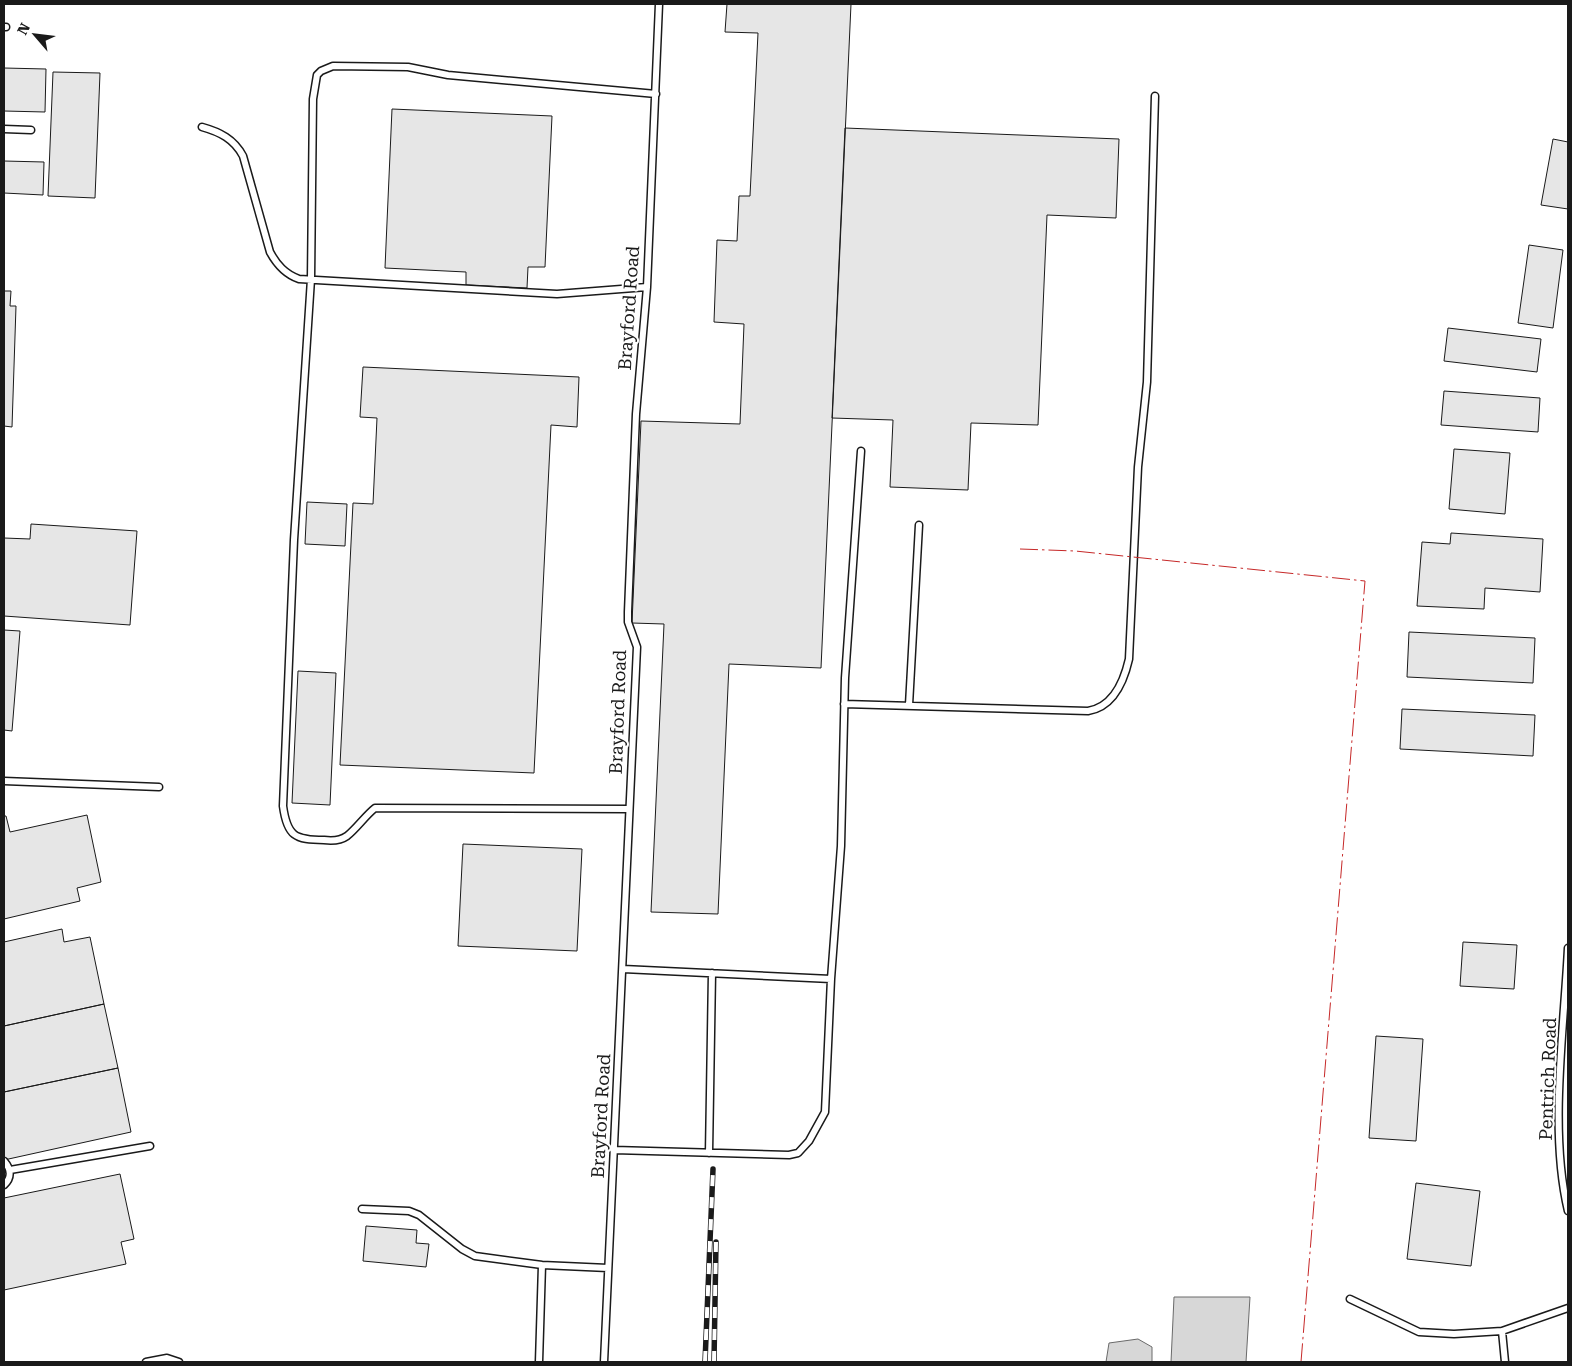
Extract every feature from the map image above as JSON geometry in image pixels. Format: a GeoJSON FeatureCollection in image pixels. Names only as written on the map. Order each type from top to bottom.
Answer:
{"type":"FeatureCollection","features":[{"type":"Feature","properties":{"kind":"lane","name":"Brayford Road"},"geometry":{"type":"LineString","coordinates":[[604,1362],[637,648],[628,622],[636,414],[647,287],[659,4]]}},
{"type":"Feature","properties":{"kind":"lane"},"geometry":{"type":"LineString","coordinates":[[630,809],[375,808],[346,836],[336,841],[302,840],[291,833],[285,824],[283,806],[294,550],[311,279],[313,99],[317,75],[326,67],[408,67],[448,75],[656,94]]}},
{"type":"Feature","properties":{"kind":"lane"},"geometry":{"type":"LineString","coordinates":[[844,704],[1098,709],[1110,698],[1126,671],[1130,658],[1138,467],[1147,382],[1155,96]]}},
{"type":"Feature","properties":{"kind":"lane"},"geometry":{"type":"LineString","coordinates":[[202,127],[224,135],[238,147],[243,156],[270,252],[278,265],[290,276],[298,279],[557,294],[647,287]]}},
{"type":"Feature","properties":{"kind":"lane"},"geometry":{"type":"LineString","coordinates":[[4,129],[31,130]]}},
{"type":"Feature","properties":{"kind":"lane"},"geometry":{"type":"LineString","coordinates":[[614,1150],[789,1155],[798,1153],[815,1134],[824,1112],[841,846],[844,704],[861,451]]}},
{"type":"Feature","properties":{"kind":"lane"},"geometry":{"type":"LineString","coordinates":[[909,705],[919,525]]}},
{"type":"Feature","properties":{"kind":"lane"},"geometry":{"type":"LineString","coordinates":[[4,781],[158,787]]}},
{"type":"Feature","properties":{"kind":"lane","name":"Pentrich Road"},"geometry":{"type":"LineString","coordinates":[[1568,948],[1560,1119],[1561,1160],[1568,1211]]}},
{"type":"Feature","properties":{"kind":"lane"},"geometry":{"type":"LineString","coordinates":[[623,969],[831,979]]}},
{"type":"Feature","properties":{"kind":"lane"},"geometry":{"type":"LineString","coordinates":[[709,1153],[712,973]]}},
{"type":"Feature","properties":{"kind":"lane"},"geometry":{"type":"LineString","coordinates":[[10,1170],[150,1146]]}},
{"type":"Feature","properties":{"kind":"lane"},"geometry":{"type":"LineString","coordinates":[[4,1161],[10,1170],[10,1176],[4,1185]]}},
{"type":"Feature","properties":{"kind":"lane"},"geometry":{"type":"LineString","coordinates":[[362,1209],[409,1211],[430,1222],[452,1243],[474,1256],[542,1264],[608,1268]]}},
{"type":"Feature","properties":{"kind":"lane"},"geometry":{"type":"LineString","coordinates":[[539,1362],[542,1264]]}},
{"type":"Feature","properties":{"kind":"lane"},"geometry":{"type":"LineString","coordinates":[[1350,1299],[1419,1332],[1454,1334],[1502,1331],[1568,1308]]}},
{"type":"Feature","properties":{"kind":"lane"},"geometry":{"type":"LineString","coordinates":[[1502,1331],[1505,1362]]}},
{"type":"Feature","properties":{"kind":"lane"},"geometry":{"type":"LineString","coordinates":[[146,1362],[167,1358],[178,1362]]}},
{"type":"Feature","properties":{"kind":"shaded area"},"geometry":{"type":"Polygon","coordinates":[[[1174,1297],[1250,1297],[1246,1362],[1171,1362],[1174,1297]]]}},
{"type":"Feature","properties":{"kind":"shaded area"},"geometry":{"type":"Polygon","coordinates":[[[1138,1339],[1152,1347],[1152,1362],[1106,1362],[1109,1343],[1138,1339]]]}},
{"type":"Feature","properties":{"kind":"building"},"geometry":{"type":"Polygon","coordinates":[[[727,4],[851,4],[821,668],[729,664],[718,914],[651,912],[664,624],[632,623],[641,421],[740,424],[744,324],[714,322],[717,240],[737,241],[739,196],[750,196],[758,33],[725,32],[727,4]]]}},
{"type":"Feature","properties":{"kind":"building"},"geometry":{"type":"Polygon","coordinates":[[[4,68],[46,69],[45,112],[4,111],[4,68]]]}},
{"type":"Feature","properties":{"kind":"building"},"geometry":{"type":"Polygon","coordinates":[[[53,72],[100,73],[95,198],[48,196],[53,72]]]}},
{"type":"Feature","properties":{"kind":"building"},"geometry":{"type":"Polygon","coordinates":[[[392,109],[552,116],[545,267],[528,267],[527,288],[466,285],[466,272],[385,268],[392,109]]]}},
{"type":"Feature","properties":{"kind":"building"},"geometry":{"type":"Polygon","coordinates":[[[845,128],[1119,139],[1116,218],[1047,215],[1038,425],[971,423],[968,490],[890,487],[893,420],[832,418],[845,128]]]}},
{"type":"Feature","properties":{"kind":"building"},"geometry":{"type":"Polygon","coordinates":[[[1553,139],[1568,142],[1568,209],[1541,205],[1553,139]]]}},
{"type":"Feature","properties":{"kind":"building"},"geometry":{"type":"Polygon","coordinates":[[[4,161],[44,162],[43,195],[4,193],[4,161]]]}},
{"type":"Feature","properties":{"kind":"building"},"geometry":{"type":"Polygon","coordinates":[[[1529,245],[1563,250],[1553,328],[1518,323],[1529,245]]]}},
{"type":"Feature","properties":{"kind":"building"},"geometry":{"type":"Polygon","coordinates":[[[4,291],[11,291],[10,306],[16,306],[12,427],[4,426],[4,291]]]}},
{"type":"Feature","properties":{"kind":"building"},"geometry":{"type":"Polygon","coordinates":[[[1448,328],[1541,339],[1537,372],[1444,361],[1448,328]]]}},
{"type":"Feature","properties":{"kind":"building"},"geometry":{"type":"Polygon","coordinates":[[[363,367],[579,377],[577,427],[551,425],[534,773],[340,765],[353,503],[373,504],[377,418],[360,417],[363,367]]]}},
{"type":"Feature","properties":{"kind":"building"},"geometry":{"type":"Polygon","coordinates":[[[1444,391],[1540,398],[1538,432],[1441,425],[1444,391]]]}},
{"type":"Feature","properties":{"kind":"building"},"geometry":{"type":"Polygon","coordinates":[[[1454,449],[1510,453],[1505,514],[1449,509],[1454,449]]]}},
{"type":"Feature","properties":{"kind":"building"},"geometry":{"type":"Polygon","coordinates":[[[307,502],[347,504],[345,546],[305,544],[307,502]]]}},
{"type":"Feature","properties":{"kind":"building"},"geometry":{"type":"Polygon","coordinates":[[[31,524],[137,531],[130,625],[4,616],[4,538],[30,539],[31,524]]]}},
{"type":"Feature","properties":{"kind":"building"},"geometry":{"type":"Polygon","coordinates":[[[1451,533],[1543,539],[1540,592],[1485,588],[1484,609],[1417,606],[1422,542],[1450,544],[1451,533]]]}},
{"type":"Feature","properties":{"kind":"building"},"geometry":{"type":"Polygon","coordinates":[[[4,630],[20,631],[12,731],[4,730],[4,630]]]}},
{"type":"Feature","properties":{"kind":"building"},"geometry":{"type":"Polygon","coordinates":[[[1409,632],[1535,638],[1533,683],[1407,677],[1409,632]]]}},
{"type":"Feature","properties":{"kind":"building"},"geometry":{"type":"Polygon","coordinates":[[[298,671],[336,673],[330,805],[292,803],[298,671]]]}},
{"type":"Feature","properties":{"kind":"building"},"geometry":{"type":"Polygon","coordinates":[[[1402,709],[1535,715],[1533,756],[1400,749],[1402,709]]]}},
{"type":"Feature","properties":{"kind":"building"},"geometry":{"type":"Polygon","coordinates":[[[87,815],[101,882],[77,888],[80,901],[4,919],[4,816],[6,816],[10,832],[87,815]]]}},
{"type":"Feature","properties":{"kind":"building"},"geometry":{"type":"Polygon","coordinates":[[[463,844],[582,849],[577,951],[458,946],[463,844]]]}},
{"type":"Feature","properties":{"kind":"building"},"geometry":{"type":"Polygon","coordinates":[[[62,929],[64,942],[90,937],[104,1004],[4,1026],[4,942],[62,929]]]}},
{"type":"Feature","properties":{"kind":"building"},"geometry":{"type":"Polygon","coordinates":[[[1463,942],[1517,945],[1514,989],[1460,986],[1463,942]]]}},
{"type":"Feature","properties":{"kind":"building"},"geometry":{"type":"Polygon","coordinates":[[[104,1004],[118,1068],[4,1092],[4,1026],[104,1004]]]}},
{"type":"Feature","properties":{"kind":"building"},"geometry":{"type":"Polygon","coordinates":[[[1376,1036],[1423,1039],[1416,1141],[1369,1138],[1376,1036]]]}},
{"type":"Feature","properties":{"kind":"building"},"geometry":{"type":"Polygon","coordinates":[[[118,1068],[131,1132],[4,1160],[4,1092],[118,1068]]]}},
{"type":"Feature","properties":{"kind":"building"},"geometry":{"type":"Polygon","coordinates":[[[120,1174],[134,1239],[121,1242],[126,1264],[4,1290],[4,1198],[120,1174]]]}},
{"type":"Feature","properties":{"kind":"building"},"geometry":{"type":"Polygon","coordinates":[[[1416,1183],[1480,1191],[1471,1266],[1407,1259],[1416,1183]]]}},
{"type":"Feature","properties":{"kind":"building"},"geometry":{"type":"Polygon","coordinates":[[[366,1226],[417,1230],[416,1243],[429,1244],[426,1267],[363,1261],[366,1226]]]}},
{"type":"Feature","properties":{"kind":"railway"},"geometry":{"type":"LineString","coordinates":[[705,1362],[713,1169]]}},
{"type":"Feature","properties":{"kind":"railway"},"geometry":{"type":"LineString","coordinates":[[714,1362],[716,1242]]}},
{"type":"Feature","properties":{"kind":"power"},"geometry":{"type":"LineString","coordinates":[[1020,549],[1075,551],[1365,581],[1301,1362]]}}]}
